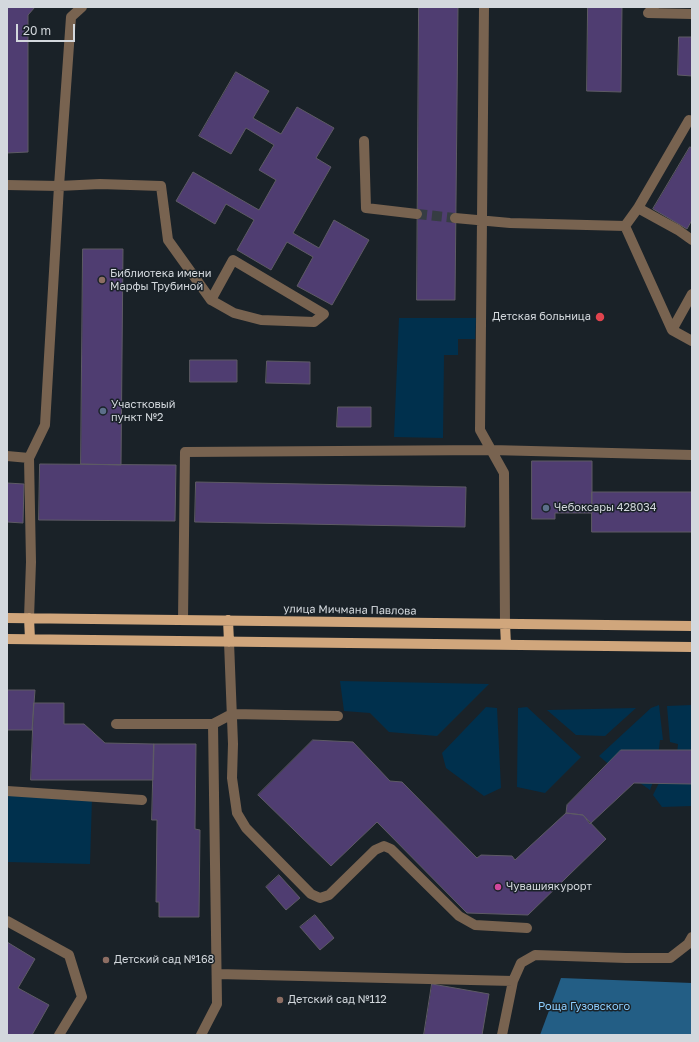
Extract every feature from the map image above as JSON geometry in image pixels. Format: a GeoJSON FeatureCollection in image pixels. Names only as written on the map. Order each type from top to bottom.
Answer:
{"type":"FeatureCollection","features":[{"type":"Feature","properties":{"kind":"main road","name":"улица Мичмана Павлова"},"geometry":{"type":"LineString","coordinates":[[7,618],[692,626]]}},
{"type":"Feature","properties":{"kind":"main road"},"geometry":{"type":"LineString","coordinates":[[29,618],[30,639]]}},
{"type":"Feature","properties":{"kind":"main road"},"geometry":{"type":"LineString","coordinates":[[228,620],[229,642]]}},
{"type":"Feature","properties":{"kind":"main road"},"geometry":{"type":"LineString","coordinates":[[505,624],[506,645]]}},
{"type":"Feature","properties":{"kind":"main road"},"geometry":{"type":"LineString","coordinates":[[7,639],[692,647]]}},
{"type":"Feature","properties":{"kind":"lane"},"geometry":{"type":"LineString","coordinates":[[29,618],[31,562],[29,458],[45,425],[59,186],[71,17],[82,7]]}},
{"type":"Feature","properties":{"kind":"lane"},"geometry":{"type":"LineString","coordinates":[[484,7],[480,430],[504,473],[505,624]]}},
{"type":"Feature","properties":{"kind":"lane"},"geometry":{"type":"LineString","coordinates":[[654,7],[648,13],[692,14]]}},
{"type":"Feature","properties":{"kind":"lane"},"geometry":{"type":"LineString","coordinates":[[625,226],[638,208],[689,120],[692,121]]}},
{"type":"Feature","properties":{"kind":"lane"},"geometry":{"type":"LineString","coordinates":[[364,141],[366,208],[417,214]]}},
{"type":"Feature","properties":{"kind":"lane"},"geometry":{"type":"LineString","coordinates":[[7,185],[59,186],[100,184],[161,186],[168,240],[211,300],[234,313],[261,320],[314,322],[324,314],[233,260],[211,300]]}},
{"type":"Feature","properties":{"kind":"lane"},"geometry":{"type":"LineString","coordinates":[[638,208],[678,230],[692,240]]}},
{"type":"Feature","properties":{"kind":"lane"},"geometry":{"type":"LineString","coordinates":[[456,218],[482,221],[625,226]]}},
{"type":"Feature","properties":{"kind":"lane"},"geometry":{"type":"LineString","coordinates":[[625,226],[672,330],[692,341]]}},
{"type":"Feature","properties":{"kind":"lane"},"geometry":{"type":"LineString","coordinates":[[672,330],[692,294]]}},
{"type":"Feature","properties":{"kind":"lane"},"geometry":{"type":"LineString","coordinates":[[183,620],[185,452],[491,450],[692,456]]}},
{"type":"Feature","properties":{"kind":"lane"},"geometry":{"type":"LineString","coordinates":[[7,456],[29,458]]}},
{"type":"Feature","properties":{"kind":"lane"},"geometry":{"type":"LineString","coordinates":[[229,642],[233,744],[232,778],[237,813],[246,828],[311,894],[320,898],[328,894],[375,850],[384,846],[391,849],[459,916],[475,925],[527,928]]}},
{"type":"Feature","properties":{"kind":"lane"},"geometry":{"type":"LineString","coordinates":[[116,724],[213,724],[232,714],[338,716]]}},
{"type":"Feature","properties":{"kind":"lane"},"geometry":{"type":"LineString","coordinates":[[202,1035],[217,1004],[213,724]]}},
{"type":"Feature","properties":{"kind":"lane"},"geometry":{"type":"LineString","coordinates":[[7,791],[142,800]]}},
{"type":"Feature","properties":{"kind":"lane"},"geometry":{"type":"LineString","coordinates":[[7,921],[69,955],[82,997],[58,1035]]}},
{"type":"Feature","properties":{"kind":"lane"},"geometry":{"type":"LineString","coordinates":[[502,1035],[513,981],[521,963],[535,955],[670,958],[688,944],[692,937]]}},
{"type":"Feature","properties":{"kind":"lane"},"geometry":{"type":"LineString","coordinates":[[217,974],[513,981]]}},
{"type":"Feature","properties":{"kind":"shaded area"},"geometry":{"type":"Polygon","coordinates":[[[399,318],[476,318],[475,339],[458,339],[458,355],[444,355],[443,438],[394,437],[399,318]]]}},
{"type":"Feature","properties":{"kind":"shaded area"},"geometry":{"type":"Polygon","coordinates":[[[340,681],[489,684],[437,736],[389,732],[370,713],[344,711],[340,681]]]}},
{"type":"Feature","properties":{"kind":"shaded area"},"geometry":{"type":"Polygon","coordinates":[[[659,705],[663,740],[660,740],[658,757],[662,758],[650,790],[630,776],[626,779],[599,756],[651,708],[659,705]]]}},
{"type":"Feature","properties":{"kind":"shaded area"},"geometry":{"type":"Polygon","coordinates":[[[692,705],[692,806],[662,807],[653,795],[668,765],[676,763],[678,744],[670,742],[667,706],[692,705]]]}},
{"type":"Feature","properties":{"kind":"shaded area"},"geometry":{"type":"Polygon","coordinates":[[[486,707],[497,708],[501,788],[484,796],[446,768],[442,753],[486,707]]]}},
{"type":"Feature","properties":{"kind":"shaded area"},"geometry":{"type":"Polygon","coordinates":[[[527,707],[581,757],[545,793],[517,787],[518,708],[527,707]]]}},
{"type":"Feature","properties":{"kind":"shaded area"},"geometry":{"type":"Polygon","coordinates":[[[636,708],[605,736],[576,735],[547,710],[636,708]]]}},
{"type":"Feature","properties":{"kind":"shaded area"},"geometry":{"type":"Polygon","coordinates":[[[7,791],[92,798],[90,864],[7,862],[7,791]]]}},
{"type":"Feature","properties":{"kind":"green space","name":"Роща Гузовского"},"geometry":{"type":"Polygon","coordinates":[[[561,978],[692,983],[692,1035],[540,1035],[561,978]]]}},
{"type":"Feature","properties":{"kind":"building"},"geometry":{"type":"Polygon","coordinates":[[[7,7],[35,7],[28,15],[28,152],[7,153],[7,7]]]}},
{"type":"Feature","properties":{"kind":"building"},"geometry":{"type":"Polygon","coordinates":[[[419,7],[458,7],[455,300],[417,300],[419,7]]]}},
{"type":"Feature","properties":{"kind":"building"},"geometry":{"type":"Polygon","coordinates":[[[588,7],[622,7],[621,92],[587,91],[588,7]]]}},
{"type":"Feature","properties":{"kind":"building"},"geometry":{"type":"Polygon","coordinates":[[[679,37],[692,37],[692,76],[678,75],[679,37]]]}},
{"type":"Feature","properties":{"kind":"building"},"geometry":{"type":"Polygon","coordinates":[[[236,72],[269,91],[253,118],[281,134],[297,107],[334,128],[316,158],[331,167],[293,233],[319,248],[334,220],[369,240],[332,305],[297,286],[313,257],[287,242],[271,270],[237,250],[254,220],[226,204],[215,224],[176,201],[193,172],[259,210],[276,180],[259,170],[274,145],[246,128],[231,154],[199,136],[236,72]]]}},
{"type":"Feature","properties":{"kind":"building"},"geometry":{"type":"Polygon","coordinates":[[[690,147],[692,148],[692,220],[687,229],[653,209],[690,147]]]}},
{"type":"Feature","properties":{"kind":"building"},"geometry":{"type":"Polygon","coordinates":[[[83,249],[123,249],[121,465],[81,464],[83,249]]]}},
{"type":"Feature","properties":{"kind":"building"},"geometry":{"type":"Polygon","coordinates":[[[190,360],[237,360],[237,382],[190,382],[190,360]]]}},
{"type":"Feature","properties":{"kind":"building"},"geometry":{"type":"Polygon","coordinates":[[[267,361],[310,362],[310,384],[266,383],[267,361]]]}},
{"type":"Feature","properties":{"kind":"building"},"geometry":{"type":"Polygon","coordinates":[[[338,407],[371,407],[371,427],[337,427],[338,407]]]}},
{"type":"Feature","properties":{"kind":"building"},"geometry":{"type":"Polygon","coordinates":[[[532,461],[592,461],[592,513],[555,513],[555,519],[532,519],[532,461]]]}},
{"type":"Feature","properties":{"kind":"building"},"geometry":{"type":"Polygon","coordinates":[[[40,464],[176,465],[175,521],[39,520],[40,464]]]}},
{"type":"Feature","properties":{"kind":"building"},"geometry":{"type":"Polygon","coordinates":[[[196,482],[466,487],[465,527],[195,522],[196,482]]]}},
{"type":"Feature","properties":{"kind":"building"},"geometry":{"type":"Polygon","coordinates":[[[7,483],[24,484],[23,523],[7,522],[7,483]]]}},
{"type":"Feature","properties":{"kind":"building"},"geometry":{"type":"Polygon","coordinates":[[[592,492],[692,492],[692,532],[592,532],[592,492]]]}},
{"type":"Feature","properties":{"kind":"building"},"geometry":{"type":"Polygon","coordinates":[[[7,690],[35,690],[32,730],[7,730],[7,690]]]}},
{"type":"Feature","properties":{"kind":"building"},"geometry":{"type":"Polygon","coordinates":[[[34,703],[64,703],[64,724],[84,724],[105,743],[154,744],[153,780],[31,780],[34,703]]]}},
{"type":"Feature","properties":{"kind":"building"},"geometry":{"type":"Polygon","coordinates":[[[313,740],[353,742],[390,781],[402,782],[477,858],[481,855],[512,856],[515,860],[566,813],[583,815],[606,839],[528,915],[467,913],[377,822],[331,866],[258,795],[313,740]]]}},
{"type":"Feature","properties":{"kind":"building"},"geometry":{"type":"Polygon","coordinates":[[[154,744],[196,744],[195,829],[200,830],[199,917],[159,917],[159,902],[156,902],[157,820],[152,820],[154,744]]]}},
{"type":"Feature","properties":{"kind":"building"},"geometry":{"type":"Polygon","coordinates":[[[621,750],[692,750],[692,784],[634,783],[590,824],[583,815],[566,813],[567,805],[621,750]]]}},
{"type":"Feature","properties":{"kind":"building"},"geometry":{"type":"Polygon","coordinates":[[[279,875],[300,898],[286,910],[266,887],[279,875]]]}},
{"type":"Feature","properties":{"kind":"building"},"geometry":{"type":"Polygon","coordinates":[[[315,915],[334,938],[320,950],[300,927],[315,915]]]}},
{"type":"Feature","properties":{"kind":"building"},"geometry":{"type":"Polygon","coordinates":[[[7,942],[35,959],[18,988],[49,1005],[32,1035],[7,1035],[7,942]]]}},
{"type":"Feature","properties":{"kind":"building"},"geometry":{"type":"Polygon","coordinates":[[[432,984],[489,994],[482,1035],[424,1035],[432,984]]]}},
{"type":"Feature","properties":{"kind":"tunnel"},"geometry":{"type":"LineString","coordinates":[[417,214],[455,218]]}},
{"type":"Feature","properties":{"kind":"place","name":"Библиотека имени Марфы Трубиной"},"geometry":{"type":"Point","coordinates":[102,280]}},
{"type":"Feature","properties":{"kind":"place","name":"Детская больница"},"geometry":{"type":"Point","coordinates":[600,317]}},
{"type":"Feature","properties":{"kind":"place","name":"Участковый пункт №2"},"geometry":{"type":"Point","coordinates":[103,411]}},
{"type":"Feature","properties":{"kind":"place","name":"Чебоксары 428034"},"geometry":{"type":"Point","coordinates":[546,508]}},
{"type":"Feature","properties":{"kind":"place","name":"Чувашиякурорт"},"geometry":{"type":"Point","coordinates":[498,887]}},
{"type":"Feature","properties":{"kind":"place","name":"Детский сад №168"},"geometry":{"type":"Point","coordinates":[106,960]}},
{"type":"Feature","properties":{"kind":"place","name":"Детский сад №112"},"geometry":{"type":"Point","coordinates":[280,1000]}}]}
